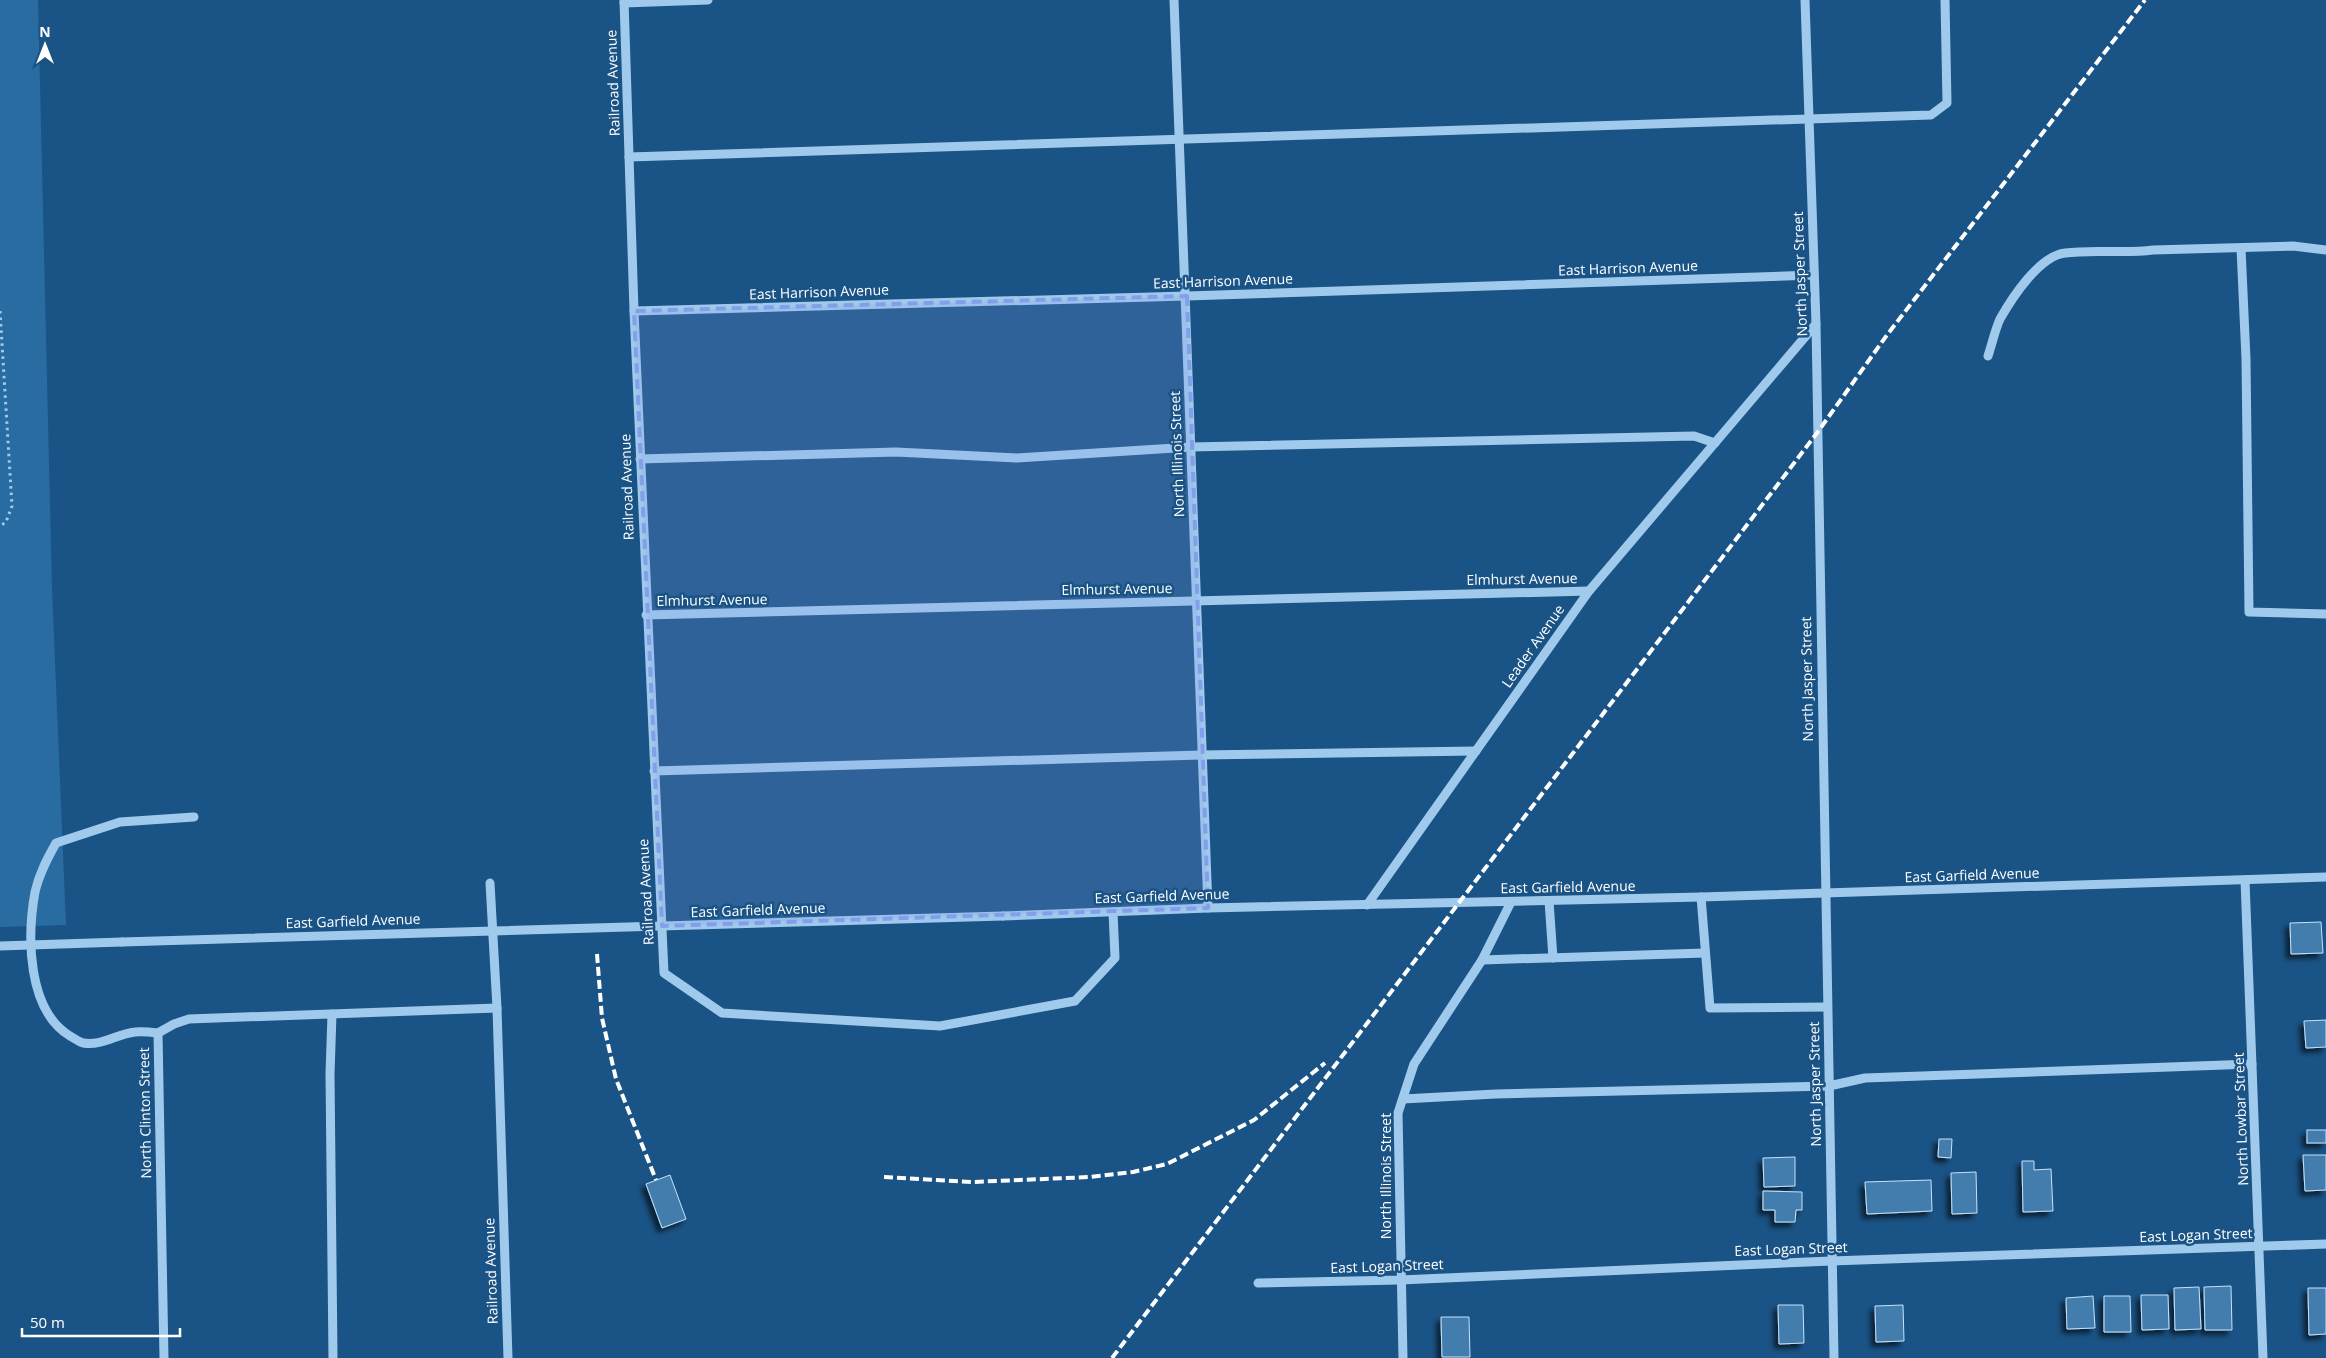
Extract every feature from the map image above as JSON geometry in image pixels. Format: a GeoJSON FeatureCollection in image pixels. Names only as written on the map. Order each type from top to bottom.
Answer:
{"type":"FeatureCollection","features":[{"type":"Feature","properties":{"kind":"street"},"geometry":{"type":"LineString","coordinates":[[624,1],[708,0]]}},
{"type":"Feature","properties":{"kind":"street","name":"North Illinois Street"},"geometry":{"type":"LineString","coordinates":[[1174,0],[1187,296],[1195,601],[1208,908]]}},
{"type":"Feature","properties":{"kind":"street","name":"North Jasper Street"},"geometry":{"type":"LineString","coordinates":[[1805,0],[1816,324],[1834,1358]]}},
{"type":"Feature","properties":{"kind":"street"},"geometry":{"type":"LineString","coordinates":[[629,156],[1931,115],[1947,103],[1945,0]]}},
{"type":"Feature","properties":{"kind":"street","name":"Railroad Avenue"},"geometry":{"type":"LineString","coordinates":[[624,1],[646,615],[664,973],[722,1013],[940,1026],[1075,1001],[1115,958],[1113,912]]}},
{"type":"Feature","properties":{"kind":"street"},"geometry":{"type":"LineString","coordinates":[[1988,356],[2000,320],[2025,283],[2042,263],[2063,253],[2132,253],[2153,250],[2293,246],[2326,250]]}},
{"type":"Feature","properties":{"kind":"street"},"geometry":{"type":"LineString","coordinates":[[2241,248],[2246,359],[2249,612],[2326,614]]}},
{"type":"Feature","properties":{"kind":"street","name":"East Harrison Avenue"},"geometry":{"type":"LineString","coordinates":[[634,311],[1187,296],[1814,275]]}},
{"type":"Feature","properties":{"kind":"street","name":"Leader Avenue"},"geometry":{"type":"LineString","coordinates":[[1367,905],[1589,591],[1816,324]]}},
{"type":"Feature","properties":{"kind":"street"},"geometry":{"type":"LineString","coordinates":[[640,459],[896,452],[1017,458],[1191,447],[1694,436],[1715,443]]}},
{"type":"Feature","properties":{"kind":"street","name":"Elmhurst Avenue"},"geometry":{"type":"LineString","coordinates":[[646,615],[1589,591]]}},
{"type":"Feature","properties":{"kind":"street"},"geometry":{"type":"LineString","coordinates":[[654,771],[1201,755],[1476,751]]}},
{"type":"Feature","properties":{"kind":"street","name":"North Clinton Street"},"geometry":{"type":"LineString","coordinates":[[164,1358],[158,1033],[134,1032],[104,1043],[82,1043],[62,1031],[46,1013],[35,986],[32,914],[36,890],[44,865],[56,843],[120,822],[194,817]]}},
{"type":"Feature","properties":{"kind":"street","name":"East Garfield Avenue"},"geometry":{"type":"LineString","coordinates":[[0,946],[1003,916],[1208,908],[1701,897],[2326,877]]}},
{"type":"Feature","properties":{"kind":"street","name":"North Lowbar Street"},"geometry":{"type":"LineString","coordinates":[[2245,880],[2263,1358]]}},
{"type":"Feature","properties":{"kind":"street","name":"Railroad Avenue"},"geometry":{"type":"LineString","coordinates":[[490,883],[497,1008],[508,1358]]}},
{"type":"Feature","properties":{"kind":"street"},"geometry":{"type":"LineString","coordinates":[[1701,897],[1710,1008],[1827,1007]]}},
{"type":"Feature","properties":{"kind":"street"},"geometry":{"type":"LineString","coordinates":[[1549,901],[1553,958]]}},
{"type":"Feature","properties":{"kind":"street","name":"North Illinois Street"},"geometry":{"type":"LineString","coordinates":[[1403,1358],[1398,1113],[1414,1064],[1482,960],[1511,902]]}},
{"type":"Feature","properties":{"kind":"street"},"geometry":{"type":"LineString","coordinates":[[1482,960],[1705,953]]}},
{"type":"Feature","properties":{"kind":"street"},"geometry":{"type":"LineString","coordinates":[[158,1033],[174,1024],[189,1019],[497,1008]]}},
{"type":"Feature","properties":{"kind":"street"},"geometry":{"type":"LineString","coordinates":[[332,1014],[330,1074],[333,1358]]}},
{"type":"Feature","properties":{"kind":"street"},"geometry":{"type":"LineString","coordinates":[[1402,1099],[1496,1094],[1829,1086],[1864,1078],[2252,1064]]}},
{"type":"Feature","properties":{"kind":"street","name":"East Logan Street"},"geometry":{"type":"LineString","coordinates":[[1258,1284],[1400,1280],[1831,1261],[2326,1244]]}},
{"type":"Feature","properties":{"kind":"path"},"geometry":{"type":"LineString","coordinates":[[0,312],[12,506],[6,522],[0,526]]}},
{"type":"Feature","properties":{"kind":"highlighted area"},"geometry":{"type":"Polygon","coordinates":[[[1187,296],[1208,908],[662,926],[634,311],[1187,296]]]}},
{"type":"Feature","properties":{"kind":"shaded area"},"geometry":{"type":"Polygon","coordinates":[[[0,0],[38,0],[52,589],[66,925],[0,927],[0,0]]]}},
{"type":"Feature","properties":{"kind":"building"},"geometry":{"type":"Polygon","coordinates":[[[2321,922],[2323,953],[2291,954],[2290,923],[2321,922]]]}},
{"type":"Feature","properties":{"kind":"building"},"geometry":{"type":"Polygon","coordinates":[[[2326,1020],[2326,1047],[2306,1048],[2304,1021],[2326,1020]]]}},
{"type":"Feature","properties":{"kind":"building"},"geometry":{"type":"Polygon","coordinates":[[[2307,1130],[2326,1130],[2326,1143],[2307,1143],[2307,1130]]]}},
{"type":"Feature","properties":{"kind":"building"},"geometry":{"type":"Polygon","coordinates":[[[1939,1139],[1952,1139],[1951,1158],[1938,1157],[1939,1139]]]}},
{"type":"Feature","properties":{"kind":"building"},"geometry":{"type":"Polygon","coordinates":[[[2303,1155],[2326,1155],[2326,1190],[2305,1191],[2303,1155]]]}},
{"type":"Feature","properties":{"kind":"building"},"geometry":{"type":"Polygon","coordinates":[[[1795,1157],[1795,1186],[1764,1187],[1763,1158],[1795,1157]]]}},
{"type":"Feature","properties":{"kind":"building"},"geometry":{"type":"Polygon","coordinates":[[[2022,1161],[2034,1161],[2034,1170],[2051,1169],[2053,1211],[2023,1212],[2022,1161]]]}},
{"type":"Feature","properties":{"kind":"building"},"geometry":{"type":"Polygon","coordinates":[[[1976,1172],[1977,1213],[1952,1214],[1951,1173],[1976,1172]]]}},
{"type":"Feature","properties":{"kind":"building"},"geometry":{"type":"Polygon","coordinates":[[[670,1175],[686,1219],[662,1228],[646,1184],[670,1175]]]}},
{"type":"Feature","properties":{"kind":"building"},"geometry":{"type":"Polygon","coordinates":[[[1931,1180],[1932,1211],[1867,1214],[1865,1182],[1931,1180]]]}},
{"type":"Feature","properties":{"kind":"building"},"geometry":{"type":"Polygon","coordinates":[[[1763,1191],[1802,1192],[1802,1210],[1796,1210],[1795,1222],[1775,1222],[1775,1210],[1763,1210],[1763,1191]]]}},
{"type":"Feature","properties":{"kind":"building"},"geometry":{"type":"Polygon","coordinates":[[[2231,1286],[2232,1330],[2205,1330],[2204,1287],[2231,1286]]]}},
{"type":"Feature","properties":{"kind":"building"},"geometry":{"type":"Polygon","coordinates":[[[2199,1287],[2201,1329],[2175,1330],[2174,1288],[2199,1287]]]}},
{"type":"Feature","properties":{"kind":"building"},"geometry":{"type":"Polygon","coordinates":[[[2308,1288],[2326,1288],[2326,1334],[2309,1335],[2308,1288]]]}},
{"type":"Feature","properties":{"kind":"building"},"geometry":{"type":"Polygon","coordinates":[[[2141,1295],[2168,1295],[2169,1329],[2142,1330],[2141,1295]]]}},
{"type":"Feature","properties":{"kind":"building"},"geometry":{"type":"Polygon","coordinates":[[[2093,1296],[2095,1328],[2067,1329],[2066,1298],[2093,1296]]]}},
{"type":"Feature","properties":{"kind":"building"},"geometry":{"type":"Polygon","coordinates":[[[2104,1296],[2130,1296],[2131,1332],[2104,1332],[2104,1296]]]}},
{"type":"Feature","properties":{"kind":"building"},"geometry":{"type":"Polygon","coordinates":[[[1778,1305],[1803,1305],[1804,1343],[1779,1344],[1778,1305]]]}},
{"type":"Feature","properties":{"kind":"building"},"geometry":{"type":"Polygon","coordinates":[[[1903,1305],[1904,1341],[1876,1342],[1875,1306],[1903,1305]]]}},
{"type":"Feature","properties":{"kind":"building"},"geometry":{"type":"Polygon","coordinates":[[[1441,1317],[1469,1317],[1470,1357],[1442,1357],[1441,1317]]]}},
{"type":"Feature","properties":{"kind":"railway"},"geometry":{"type":"LineString","coordinates":[[1112,1358],[1817,433],[1887,335],[2145,0]]}},
{"type":"Feature","properties":{"kind":"railway"},"geometry":{"type":"LineString","coordinates":[[597,954],[602,1018],[616,1079],[656,1180]]}},
{"type":"Feature","properties":{"kind":"railway"},"geometry":{"type":"LineString","coordinates":[[884,1177],[972,1182],[1090,1177],[1133,1172],[1167,1164],[1254,1120],[1325,1063]]}}]}
